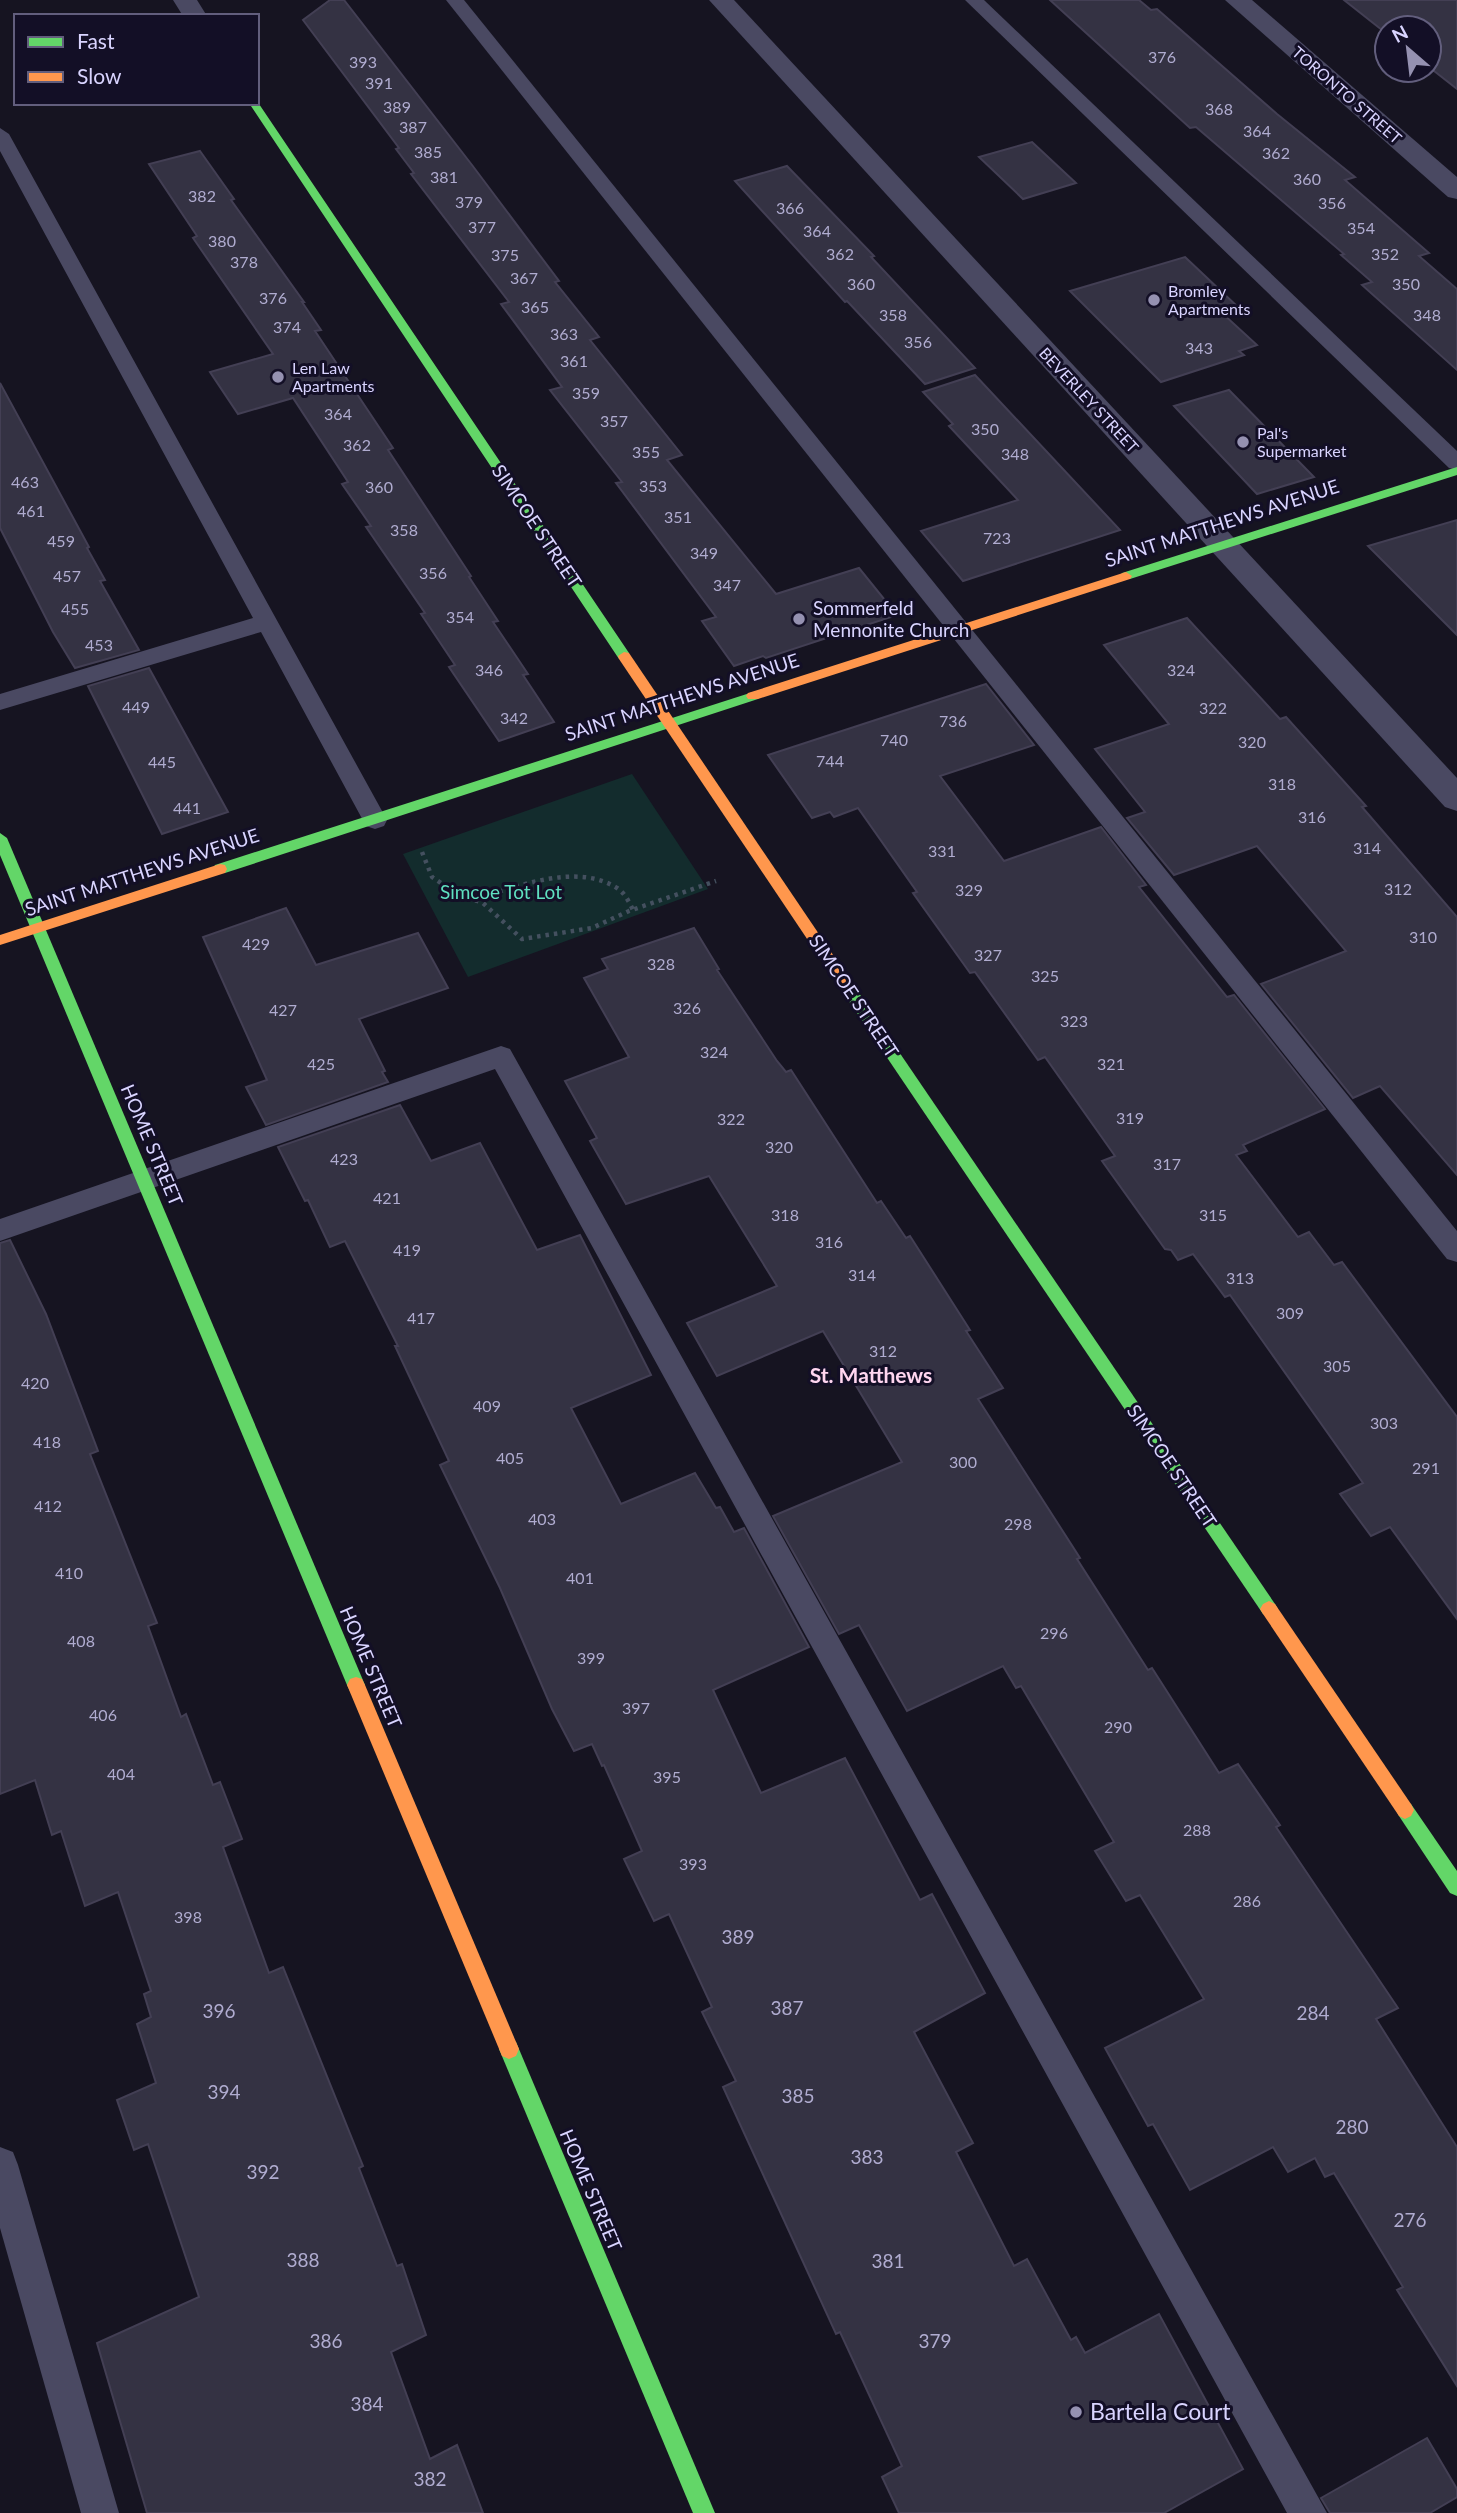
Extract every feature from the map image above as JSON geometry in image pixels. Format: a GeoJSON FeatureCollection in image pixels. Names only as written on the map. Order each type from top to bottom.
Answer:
{"type":"FeatureCollection","features":[{"type":"Feature","properties":{"kind":"street","name":"BEVERLEY STREET"},"geometry":{"type":"LineString","coordinates":[[721,0],[1457,799]]}},
{"type":"Feature","properties":{"kind":"street","name":"TORONTO STREET"},"geometry":{"type":"LineString","coordinates":[[1237,0],[1457,191]]}},
{"type":"Feature","properties":{"kind":"street","name":"SIMCOE STREET"},"geometry":{"type":"LineString","coordinates":[[255,105],[669,724],[1457,1887]]}},
{"type":"Feature","properties":{"kind":"street","name":"SAINT MATTHEWS AVENUE"},"geometry":{"type":"LineString","coordinates":[[0,940],[959,629],[1457,471]]}},
{"type":"Feature","properties":{"kind":"street","name":"HOME STREET"},"geometry":{"type":"LineString","coordinates":[[0,838],[704,2513]]}},
{"type":"Feature","properties":{"kind":"lane"},"geometry":{"type":"LineString","coordinates":[[455,0],[1457,1251]]}},
{"type":"Feature","properties":{"kind":"lane"},"geometry":{"type":"LineString","coordinates":[[974,0],[1457,463]]}},
{"type":"Feature","properties":{"kind":"lane"},"geometry":{"type":"LineString","coordinates":[[0,134],[375,820]]}},
{"type":"Feature","properties":{"kind":"lane"},"geometry":{"type":"LineString","coordinates":[[0,702],[267,622]]}},
{"type":"Feature","properties":{"kind":"lane"},"geometry":{"type":"LineString","coordinates":[[0,1230],[501,1056],[1308,2513]]}},
{"type":"Feature","properties":{"kind":"lane"},"geometry":{"type":"LineString","coordinates":[[0,2165],[100,2513]]}},
{"type":"Feature","properties":{"kind":"path"},"geometry":{"type":"LineString","coordinates":[[422,852],[432,877],[457,894],[483,903],[522,939],[592,928],[722,879]]}},
{"type":"Feature","properties":{"kind":"path"},"geometry":{"type":"LineString","coordinates":[[473,899],[537,881],[589,878],[619,889],[634,910]]}},
{"type":"Feature","properties":{"kind":"green space","name":"Simcoe Tot Lot"},"geometry":{"type":"Polygon","coordinates":[[[632,774],[708,889],[468,977],[403,854],[632,774]]]}},
{"type":"Feature","properties":{"kind":"building"},"geometry":{"type":"Polygon","coordinates":[[[330,0],[344,0],[472,165],[559,281],[555,282],[599,337],[590,340],[682,455],[667,460],[776,594],[859,568],[897,615],[734,666],[702,621],[716,617],[616,483],[622,482],[550,390],[562,387],[501,304],[509,302],[411,174],[414,173],[396,149],[399,148],[303,20],[330,0]]]}},
{"type":"Feature","properties":{"kind":"building"},"geometry":{"type":"Polygon","coordinates":[[[1050,0],[1139,0],[1151,10],[1157,9],[1277,114],[1355,177],[1345,180],[1429,253],[1419,256],[1457,289],[1457,370],[1362,285],[1372,282],[1341,255],[1344,254],[1196,127],[1190,128],[1050,0]]]}},
{"type":"Feature","properties":{"kind":"building"},"geometry":{"type":"Polygon","coordinates":[[[1344,0],[1457,0],[1457,89],[1443,78],[1443,14],[1373,14],[1373,23],[1344,0]]]}},
{"type":"Feature","properties":{"kind":"building"},"geometry":{"type":"Polygon","coordinates":[[[1032,142],[1076,183],[1023,199],[979,157],[1032,142]]]}},
{"type":"Feature","properties":{"kind":"building"},"geometry":{"type":"Polygon","coordinates":[[[200,151],[234,199],[231,200],[304,302],[321,330],[315,331],[393,448],[388,450],[471,576],[469,577],[498,621],[493,622],[528,674],[523,675],[554,722],[499,741],[449,667],[455,665],[421,614],[425,613],[366,527],[371,526],[342,484],[348,482],[293,398],[238,414],[210,372],[273,354],[193,238],[197,236],[149,164],[200,151]]]}},
{"type":"Feature","properties":{"kind":"building"},"geometry":{"type":"Polygon","coordinates":[[[787,166],[874,256],[871,257],[975,368],[925,384],[847,301],[845,302],[735,181],[787,166]]]}},
{"type":"Feature","properties":{"kind":"building","name":"Bromley Apartments"},"geometry":{"type":"Polygon","coordinates":[[[1185,257],[1239,308],[1222,313],[1257,345],[1239,351],[1244,355],[1161,382],[1070,291],[1185,257]]]}},
{"type":"Feature","properties":{"kind":"building"},"geometry":{"type":"Polygon","coordinates":[[[975,375],[1120,530],[963,581],[921,531],[1018,500],[949,426],[953,424],[923,392],[975,375]]]}},
{"type":"Feature","properties":{"kind":"building"},"geometry":{"type":"Polygon","coordinates":[[[0,383],[89,547],[87,548],[105,580],[100,581],[139,650],[75,668],[53,632],[0,528],[0,383]]]}},
{"type":"Feature","properties":{"kind":"building","name":"Pal's Supermarket"},"geometry":{"type":"Polygon","coordinates":[[[1229,390],[1314,477],[1257,494],[1174,406],[1229,390]]]}},
{"type":"Feature","properties":{"kind":"building"},"geometry":{"type":"Polygon","coordinates":[[[1457,520],[1457,635],[1368,546],[1457,520]]]}},
{"type":"Feature","properties":{"kind":"building"},"geometry":{"type":"Polygon","coordinates":[[[1187,618],[1280,719],[1286,717],[1366,806],[1362,807],[1457,917],[1457,1175],[1380,1086],[1353,1098],[1261,984],[1346,951],[1257,846],[1174,875],[1127,818],[1145,812],[1095,749],[1169,724],[1104,645],[1187,618]]]}},
{"type":"Feature","properties":{"kind":"building"},"geometry":{"type":"Polygon","coordinates":[[[149,668],[228,812],[162,834],[88,686],[149,668]]]}},
{"type":"Feature","properties":{"kind":"building"},"geometry":{"type":"Polygon","coordinates":[[[986,684],[1034,745],[940,776],[1004,861],[1101,827],[1146,885],[1139,887],[1227,997],[1234,995],[1325,1109],[1243,1145],[1247,1151],[1236,1155],[1298,1237],[1309,1232],[1334,1265],[1342,1262],[1457,1417],[1457,1619],[1390,1527],[1371,1536],[1340,1494],[1363,1483],[1230,1295],[1225,1297],[1193,1254],[1178,1260],[1171,1250],[1165,1249],[1102,1161],[1115,1156],[1045,1057],[1038,1060],[975,972],[970,973],[913,893],[917,892],[858,808],[834,817],[830,812],[812,818],[768,755],[986,684]]]}},
{"type":"Feature","properties":{"kind":"building"},"geometry":{"type":"Polygon","coordinates":[[[286,908],[316,965],[418,933],[448,988],[359,1019],[388,1082],[266,1125],[246,1087],[267,1080],[203,937],[286,908]]]}},
{"type":"Feature","properties":{"kind":"building"},"geometry":{"type":"Polygon","coordinates":[[[694,928],[719,969],[717,970],[777,1061],[786,1072],[791,1070],[877,1203],[881,1201],[906,1238],[910,1236],[970,1330],[966,1331],[1003,1388],[978,1399],[1148,1670],[1152,1668],[1219,1773],[1238,1764],[1280,1825],[1276,1827],[1398,2008],[1376,2019],[1457,2147],[1457,2386],[1397,2290],[1403,2287],[1334,2173],[1325,2177],[1315,2158],[1288,2172],[1273,2147],[1190,2190],[1153,2124],[1148,2126],[1105,2048],[1204,1999],[1140,1895],[1126,1901],[1095,1851],[1114,1842],[1021,1686],[1016,1688],[1003,1666],[907,1711],[859,1625],[839,1634],[773,1516],[902,1462],[823,1331],[717,1376],[687,1323],[777,1286],[709,1176],[626,1204],[590,1141],[597,1138],[565,1081],[629,1057],[584,978],[608,969],[602,959],[694,928]]]}},
{"type":"Feature","properties":{"kind":"building"},"geometry":{"type":"Polygon","coordinates":[[[400,1105],[431,1161],[480,1143],[537,1250],[580,1235],[651,1375],[571,1408],[621,1504],[695,1473],[716,1508],[720,1507],[734,1532],[744,1528],[809,1647],[713,1690],[761,1793],[845,1758],[920,1900],[932,1894],[985,1993],[914,2032],[973,2143],[956,2152],[1014,2266],[1027,2259],[1071,2340],[1076,2337],[1085,2353],[1159,2314],[1243,2469],[1164,2513],[899,2513],[882,2477],[902,2466],[840,2332],[836,2334],[723,2087],[736,2081],[702,2012],[712,2007],[669,1914],[654,1921],[624,1859],[642,1851],[604,1765],[602,1766],[592,1744],[574,1751],[552,1709],[500,1588],[440,1465],[449,1461],[395,1346],[398,1346],[345,1241],[330,1247],[308,1200],[305,1201],[278,1147],[400,1105]]]}},
{"type":"Feature","properties":{"kind":"building"},"geometry":{"type":"Polygon","coordinates":[[[10,1240],[46,1314],[98,1451],[90,1454],[157,1623],[148,1626],[181,1717],[186,1714],[213,1785],[220,1782],[242,1839],[223,1847],[269,1973],[283,1967],[363,2166],[359,2168],[397,2266],[402,2264],[426,2335],[391,2352],[430,2459],[457,2445],[483,2513],[147,2513],[97,2343],[199,2297],[148,2144],[134,2150],[117,2100],[156,2083],[137,2024],[151,2017],[144,1994],[151,1991],[118,1892],[85,1906],[61,1831],[52,1835],[35,1780],[0,1794],[0,1243],[10,1240]]]}},
{"type":"Feature","properties":{"kind":"building"},"geometry":{"type":"Polygon","coordinates":[[[1427,2438],[1457,2489],[1457,2497],[1430,2513],[1330,2513],[1321,2498],[1427,2438]]]}},
{"type":"Feature","properties":{"kind":"traffic: fast"},"geometry":{"type":"LineString","coordinates":[[255,105],[624,656]]}},
{"type":"Feature","properties":{"kind":"traffic: fast"},"geometry":{"type":"LineString","coordinates":[[1126,576],[1457,471]]}},
{"type":"Feature","properties":{"kind":"traffic: fast"},"geometry":{"type":"LineString","coordinates":[[220,869],[753,696]]}},
{"type":"Feature","properties":{"kind":"traffic: fast"},"geometry":{"type":"LineString","coordinates":[[0,838],[356,1685]]}},
{"type":"Feature","properties":{"kind":"traffic: fast"},"geometry":{"type":"LineString","coordinates":[[843,981],[1269,1609]]}},
{"type":"Feature","properties":{"kind":"traffic: fast"},"geometry":{"type":"LineString","coordinates":[[1405,1810],[1457,1887]]}},
{"type":"Feature","properties":{"kind":"traffic: fast"},"geometry":{"type":"LineString","coordinates":[[509,2049],[704,2513]]}},
{"type":"Feature","properties":{"kind":"traffic: slow"},"geometry":{"type":"LineString","coordinates":[[753,696],[1126,576]]}},
{"type":"Feature","properties":{"kind":"traffic: slow"},"geometry":{"type":"LineString","coordinates":[[624,656],[843,981]]}},
{"type":"Feature","properties":{"kind":"traffic: slow"},"geometry":{"type":"LineString","coordinates":[[0,940],[220,869]]}},
{"type":"Feature","properties":{"kind":"traffic: slow"},"geometry":{"type":"LineString","coordinates":[[1269,1609],[1405,1810]]}},
{"type":"Feature","properties":{"kind":"traffic: slow"},"geometry":{"type":"LineString","coordinates":[[356,1685],[509,2049]]}},
{"type":"Feature","properties":{"kind":"place","name":"Bromley Apartments"},"geometry":{"type":"Point","coordinates":[1154,300]}},
{"type":"Feature","properties":{"kind":"place","name":"Len Law Apartments"},"geometry":{"type":"Point","coordinates":[278,377]}},
{"type":"Feature","properties":{"kind":"place","name":"Pal's Supermarket"},"geometry":{"type":"Point","coordinates":[1243,442]}},
{"type":"Feature","properties":{"kind":"place","name":"Sommerfeld Mennonite Church"},"geometry":{"type":"Point","coordinates":[799,619]}},
{"type":"Feature","properties":{"kind":"place","name":"Bartella Court"},"geometry":{"type":"Point","coordinates":[1076,2412]}},
{"type":"Feature","properties":{"kind":"district","name":"St. Matthews"},"geometry":{"type":"Point","coordinates":[871,1376]}}]}
